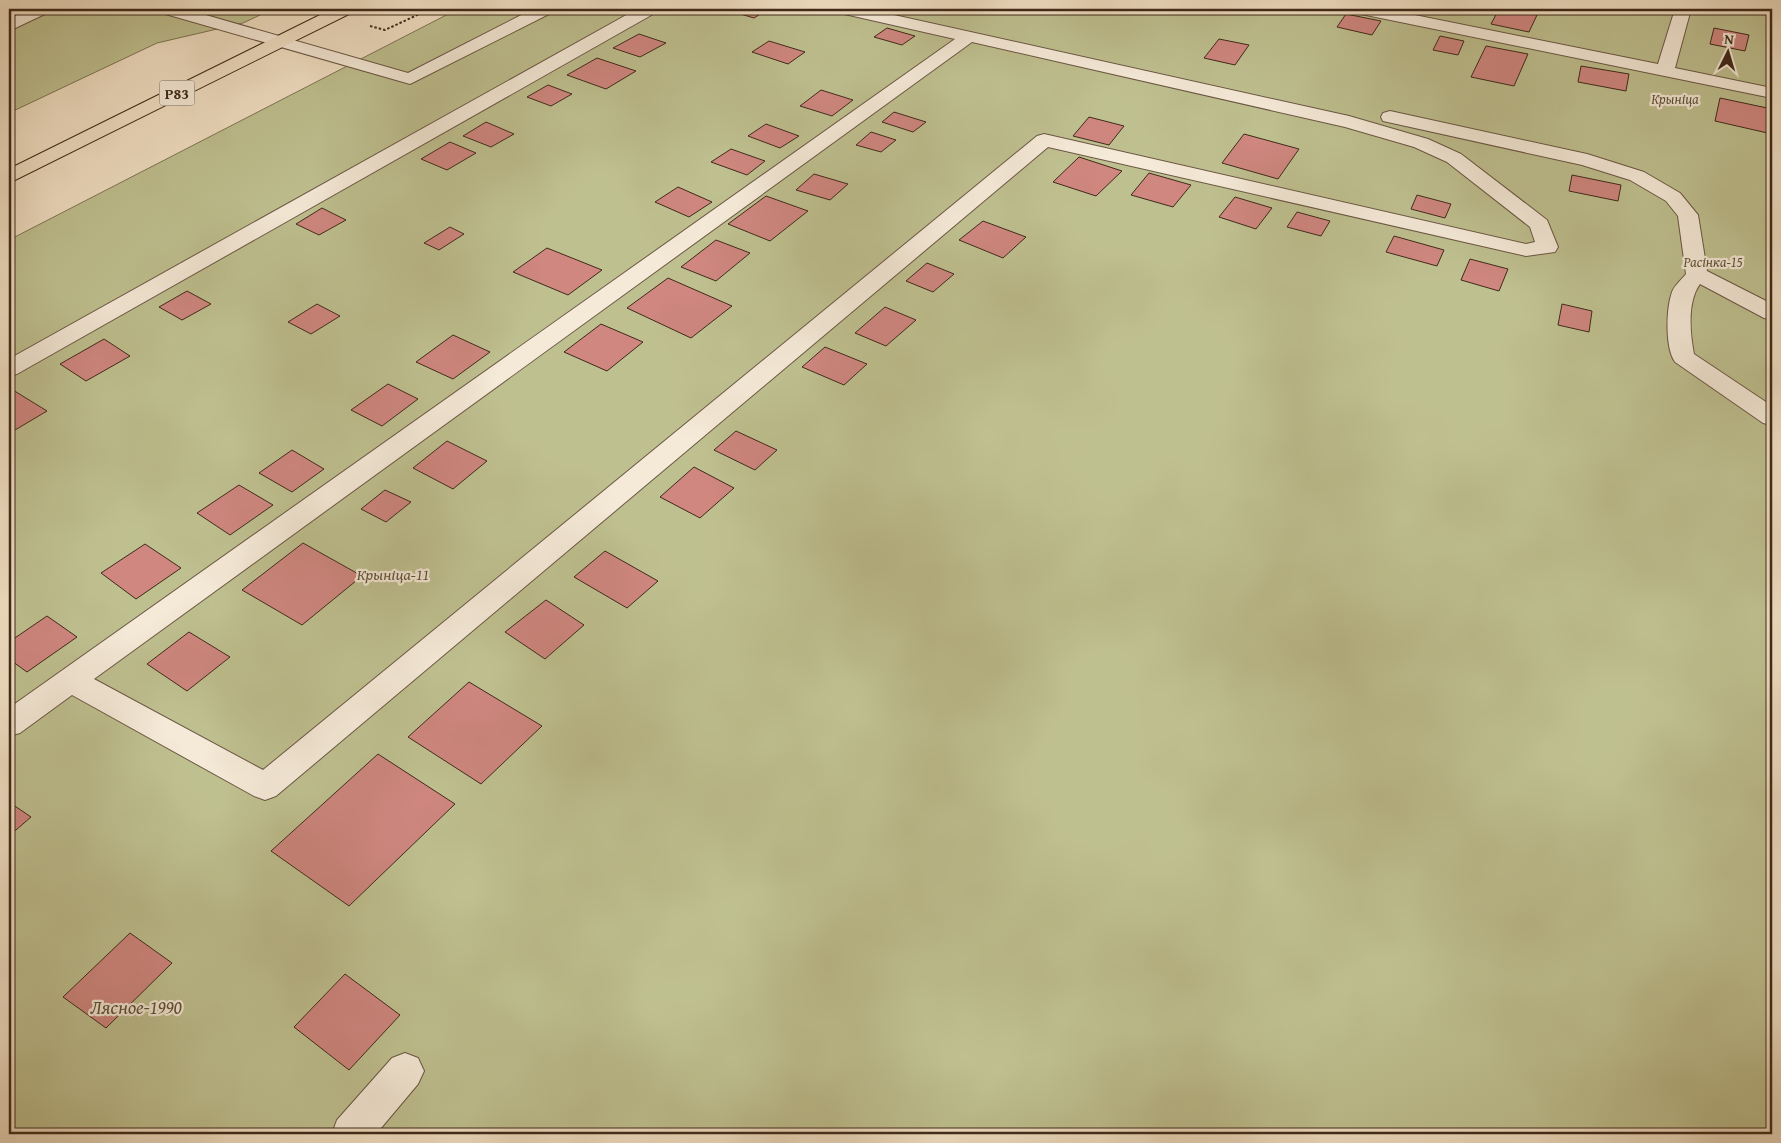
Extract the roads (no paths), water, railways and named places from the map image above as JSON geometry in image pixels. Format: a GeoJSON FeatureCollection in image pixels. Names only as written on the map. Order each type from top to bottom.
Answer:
{"type":"FeatureCollection","features":[{"type":"Feature","properties":{"kind":"main road","name":"Р83"},"geometry":{"type":"LineString","coordinates":[[9,177],[344,9]]}},
{"type":"Feature","properties":{"kind":"street"},"geometry":{"type":"LineString","coordinates":[[168,9],[278,42],[410,78],[545,9]]}},
{"type":"Feature","properties":{"kind":"street"},"geometry":{"type":"LineString","coordinates":[[9,369],[649,9]]}},
{"type":"Feature","properties":{"kind":"street"},"geometry":{"type":"LineString","coordinates":[[70,680],[265,787],[1044,140],[1526,250],[1547,247],[1540,224],[1454,158],[1421,143],[1349,122],[846,9]]}},
{"type":"Feature","properties":{"kind":"street"},"geometry":{"type":"LineString","coordinates":[[900,9],[1587,160],[1637,176],[1673,197],[1688,215],[1697,274],[1683,292],[1679,336],[1683,356],[1772,417]]}},
{"type":"Feature","properties":{"kind":"street"},"geometry":{"type":"LineString","coordinates":[[1362,9],[1772,93]]}},
{"type":"Feature","properties":{"kind":"street"},"geometry":{"type":"LineString","coordinates":[[1665,71],[1683,9]]}},
{"type":"Feature","properties":{"kind":"street"},"geometry":{"type":"LineString","coordinates":[[9,26],[32,10]]}},
{"type":"Feature","properties":{"kind":"street"},"geometry":{"type":"LineString","coordinates":[[9,724],[968,36]]}},
{"type":"Feature","properties":{"kind":"street"},"geometry":{"type":"LineString","coordinates":[[1697,274],[1772,313]]}},
{"type":"Feature","properties":{"kind":"street"},"geometry":{"type":"LineString","coordinates":[[351,1134],[405,1070]]}},
{"type":"Feature","properties":{"kind":"park label","name":"Крыніца"},"geometry":{"type":"Point","coordinates":[1675,99]}},
{"type":"Feature","properties":{"kind":"park label","name":"Расінка-15"},"geometry":{"type":"Point","coordinates":[1713,262]}},
{"type":"Feature","properties":{"kind":"park label","name":"Крыніца-11"},"geometry":{"type":"Point","coordinates":[393,574]}},
{"type":"Feature","properties":{"kind":"park label","name":"Лясное-1990"},"geometry":{"type":"Point","coordinates":[136,1007]}}]}
